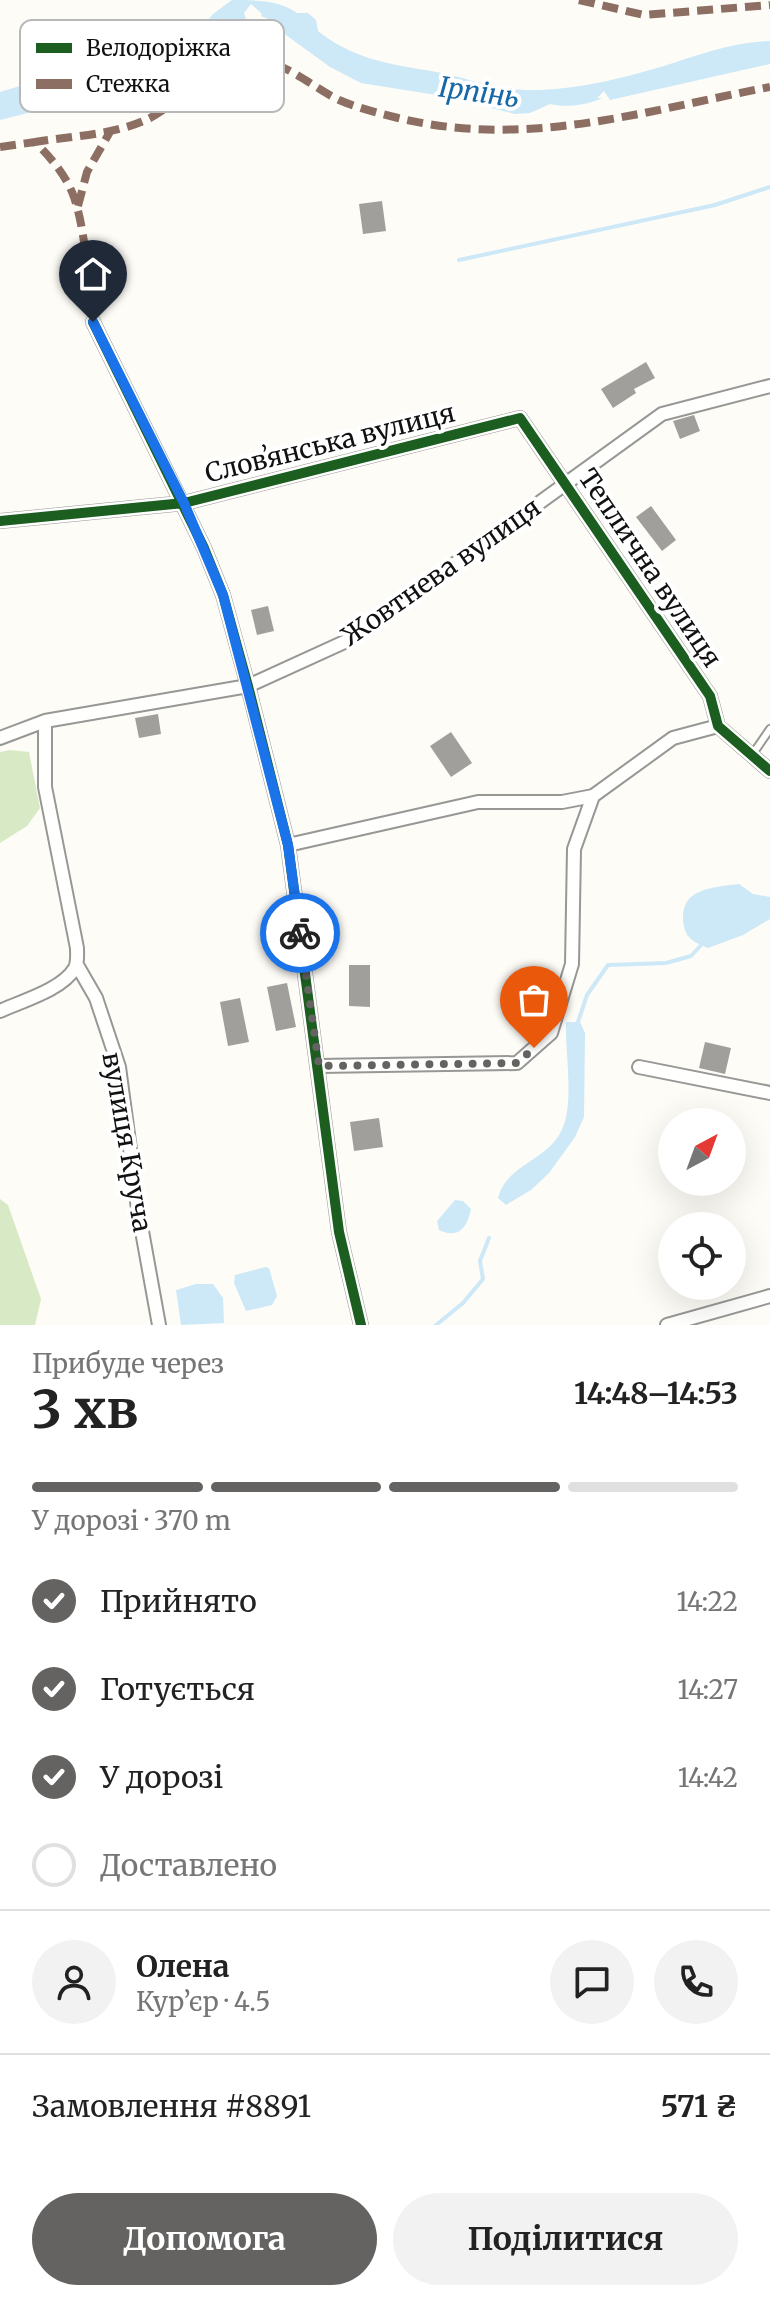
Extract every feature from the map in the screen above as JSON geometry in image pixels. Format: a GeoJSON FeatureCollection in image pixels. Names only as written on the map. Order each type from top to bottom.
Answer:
{"type":"FeatureCollection","features":[{"type":"Feature","properties":{"kind":"street"},"geometry":{"type":"LineString","coordinates":[[93,322],[184,503],[223,595],[248,686],[288,845],[339,1232],[361,1325]]}},
{"type":"Feature","properties":{"kind":"street","name":"Жовтнева вулиця"},"geometry":{"type":"LineString","coordinates":[[0,738],[45,721],[248,686],[351,639],[662,414],[770,386]]}},
{"type":"Feature","properties":{"kind":"street","name":"Словʼянська вулиця"},"geometry":{"type":"LineString","coordinates":[[0,521],[184,503],[515,419],[525,421]]}},
{"type":"Feature","properties":{"kind":"street","name":"Теплична вулиця"},"geometry":{"type":"LineString","coordinates":[[525,421],[710,696],[718,726]]}},
{"type":"Feature","properties":{"kind":"street","name":"вулиця Круча"},"geometry":{"type":"LineString","coordinates":[[45,721],[45,787],[77,948],[77,965],[96,998],[119,1067],[138,1209],[159,1325]]}},
{"type":"Feature","properties":{"kind":"street"},"geometry":{"type":"LineString","coordinates":[[288,845],[478,802],[562,802],[593,796],[673,738],[718,726],[770,771]]}},
{"type":"Feature","properties":{"kind":"street"},"geometry":{"type":"LineString","coordinates":[[319,1066],[517,1063],[551,1033],[572,964],[574,849],[593,796]]}},
{"type":"Feature","properties":{"kind":"street"},"geometry":{"type":"LineString","coordinates":[[0,1011],[55,985],[77,965]]}},
{"type":"Feature","properties":{"kind":"street"},"geometry":{"type":"LineString","coordinates":[[639,1067],[770,1093]]}},
{"type":"Feature","properties":{"kind":"street"},"geometry":{"type":"LineString","coordinates":[[667,1325],[770,1296]]}},
{"type":"Feature","properties":{"kind":"lane"},"geometry":{"type":"LineString","coordinates":[[752,755],[770,729]]}},
{"type":"Feature","properties":{"kind":"green space"},"geometry":{"type":"Polygon","coordinates":[[[0,752],[29,752],[40,808],[27,826],[0,843],[0,752]]]}},
{"type":"Feature","properties":{"kind":"green space"},"geometry":{"type":"Polygon","coordinates":[[[0,1199],[8,1205],[41,1299],[35,1325],[0,1325],[0,1199]]]}},
{"type":"Feature","properties":{"kind":"water","name":"Ірпінь"},"geometry":{"type":"Polygon","coordinates":[[[232,0],[283,5],[297,13],[308,13],[316,20],[318,31],[358,54],[514,89],[543,90],[596,83],[756,42],[770,41],[770,64],[610,100],[604,91],[597,98],[602,98],[590,102],[570,106],[550,104],[530,113],[515,114],[449,97],[361,83],[330,67],[284,34],[284,20],[261,16],[251,4],[244,13],[244,20],[208,20],[232,0]]]}},
{"type":"Feature","properties":{"kind":"water"},"geometry":{"type":"Polygon","coordinates":[[[20,86],[20,112],[32,112],[0,120],[0,92],[20,86]]]}},
{"type":"Feature","properties":{"kind":"water"},"geometry":{"type":"Polygon","coordinates":[[[739,884],[753,894],[770,897],[770,919],[743,935],[708,948],[693,940],[685,930],[683,919],[690,898],[707,889],[739,884]]]}},
{"type":"Feature","properties":{"kind":"water"},"geometry":{"type":"Polygon","coordinates":[[[566,1022],[580,1022],[585,1033],[584,1117],[575,1137],[549,1173],[531,1190],[506,1205],[498,1198],[503,1186],[519,1169],[549,1148],[563,1127],[569,1090],[566,1022]]]}},
{"type":"Feature","properties":{"kind":"water"},"geometry":{"type":"Polygon","coordinates":[[[455,1200],[463,1201],[471,1209],[467,1222],[457,1232],[439,1230],[437,1221],[455,1200]]]}},
{"type":"Feature","properties":{"kind":"water"},"geometry":{"type":"Polygon","coordinates":[[[269,1268],[277,1296],[272,1305],[246,1311],[234,1283],[235,1275],[269,1268]]]}},
{"type":"Feature","properties":{"kind":"water"},"geometry":{"type":"Polygon","coordinates":[[[196,1284],[213,1284],[223,1298],[224,1323],[181,1325],[176,1290],[196,1284]]]}},
{"type":"Feature","properties":{"kind":"building"},"geometry":{"type":"Polygon","coordinates":[[[382,201],[386,231],[363,234],[359,204],[382,201]]]}},
{"type":"Feature","properties":{"kind":"building"},"geometry":{"type":"Polygon","coordinates":[[[646,362],[655,378],[634,389],[636,393],[613,408],[601,389],[646,362]]]}},
{"type":"Feature","properties":{"kind":"building"},"geometry":{"type":"Polygon","coordinates":[[[694,415],[700,431],[680,439],[673,421],[694,415]]]}},
{"type":"Feature","properties":{"kind":"building"},"geometry":{"type":"Polygon","coordinates":[[[651,506],[676,540],[662,551],[636,517],[651,506]]]}},
{"type":"Feature","properties":{"kind":"building"},"geometry":{"type":"Polygon","coordinates":[[[268,606],[274,631],[257,635],[251,610],[268,606]]]}},
{"type":"Feature","properties":{"kind":"building"},"geometry":{"type":"Polygon","coordinates":[[[158,714],[161,734],[139,738],[135,718],[158,714]]]}},
{"type":"Feature","properties":{"kind":"building"},"geometry":{"type":"Polygon","coordinates":[[[451,732],[472,763],[451,777],[430,746],[451,732]]]}},
{"type":"Feature","properties":{"kind":"building"},"geometry":{"type":"Polygon","coordinates":[[[349,965],[370,965],[370,1007],[349,1006],[349,965]]]}},
{"type":"Feature","properties":{"kind":"building"},"geometry":{"type":"Polygon","coordinates":[[[287,983],[296,1027],[276,1031],[267,987],[287,983]]]}},
{"type":"Feature","properties":{"kind":"building"},"geometry":{"type":"Polygon","coordinates":[[[240,998],[249,1042],[228,1046],[220,1002],[240,998]]]}},
{"type":"Feature","properties":{"kind":"building"},"geometry":{"type":"Polygon","coordinates":[[[705,1042],[731,1048],[725,1074],[699,1068],[705,1042]]]}},
{"type":"Feature","properties":{"kind":"building"},"geometry":{"type":"Polygon","coordinates":[[[379,1118],[383,1147],[354,1151],[350,1122],[379,1118]]]}},
{"type":"Feature","properties":{"kind":"waterway"},"geometry":{"type":"LineString","coordinates":[[459,260],[715,205],[770,187]]}},
{"type":"Feature","properties":{"kind":"waterway"},"geometry":{"type":"LineString","coordinates":[[577,1025],[587,995],[608,965],[666,963],[691,956],[703,943]]}},
{"type":"Feature","properties":{"kind":"waterway"},"geometry":{"type":"LineString","coordinates":[[436,1325],[463,1303],[483,1279],[480,1261],[489,1238]]}},
{"type":"Feature","properties":{"kind":"marked path"},"geometry":{"type":"LineString","coordinates":[[579,0],[644,15],[770,5]]}},
{"type":"Feature","properties":{"kind":"marked path"},"geometry":{"type":"LineString","coordinates":[[284,68],[339,100],[361,108],[446,127],[493,130],[539,128],[631,116],[770,87]]}},
{"type":"Feature","properties":{"kind":"marked path"},"geometry":{"type":"LineString","coordinates":[[93,322],[77,206],[61,172],[35,142],[107,132],[135,124],[160,112]]}},
{"type":"Feature","properties":{"kind":"marked path"},"geometry":{"type":"LineString","coordinates":[[78,206],[87,172],[111,130]]}},
{"type":"Feature","properties":{"kind":"marked path"},"geometry":{"type":"LineString","coordinates":[[0,147],[35,142]]}},
{"type":"Feature","properties":{"kind":"cycle path"},"geometry":{"type":"LineString","coordinates":[[93,322],[204,548],[223,595],[248,686],[288,845],[339,1232],[361,1325]]}},
{"type":"Feature","properties":{"kind":"cycle path"},"geometry":{"type":"LineString","coordinates":[[0,521],[184,503],[520,418],[710,696],[718,726],[770,771]]}},
{"type":"Feature","properties":{"kind":"way so far"},"geometry":{"type":"LineString","coordinates":[[300,933],[319,1066],[517,1063],[534,1048]]}},
{"type":"Feature","properties":{"kind":"route"},"geometry":{"type":"LineString","coordinates":[[93,322],[184,503],[223,595],[288,845],[300,933]]}}]}
